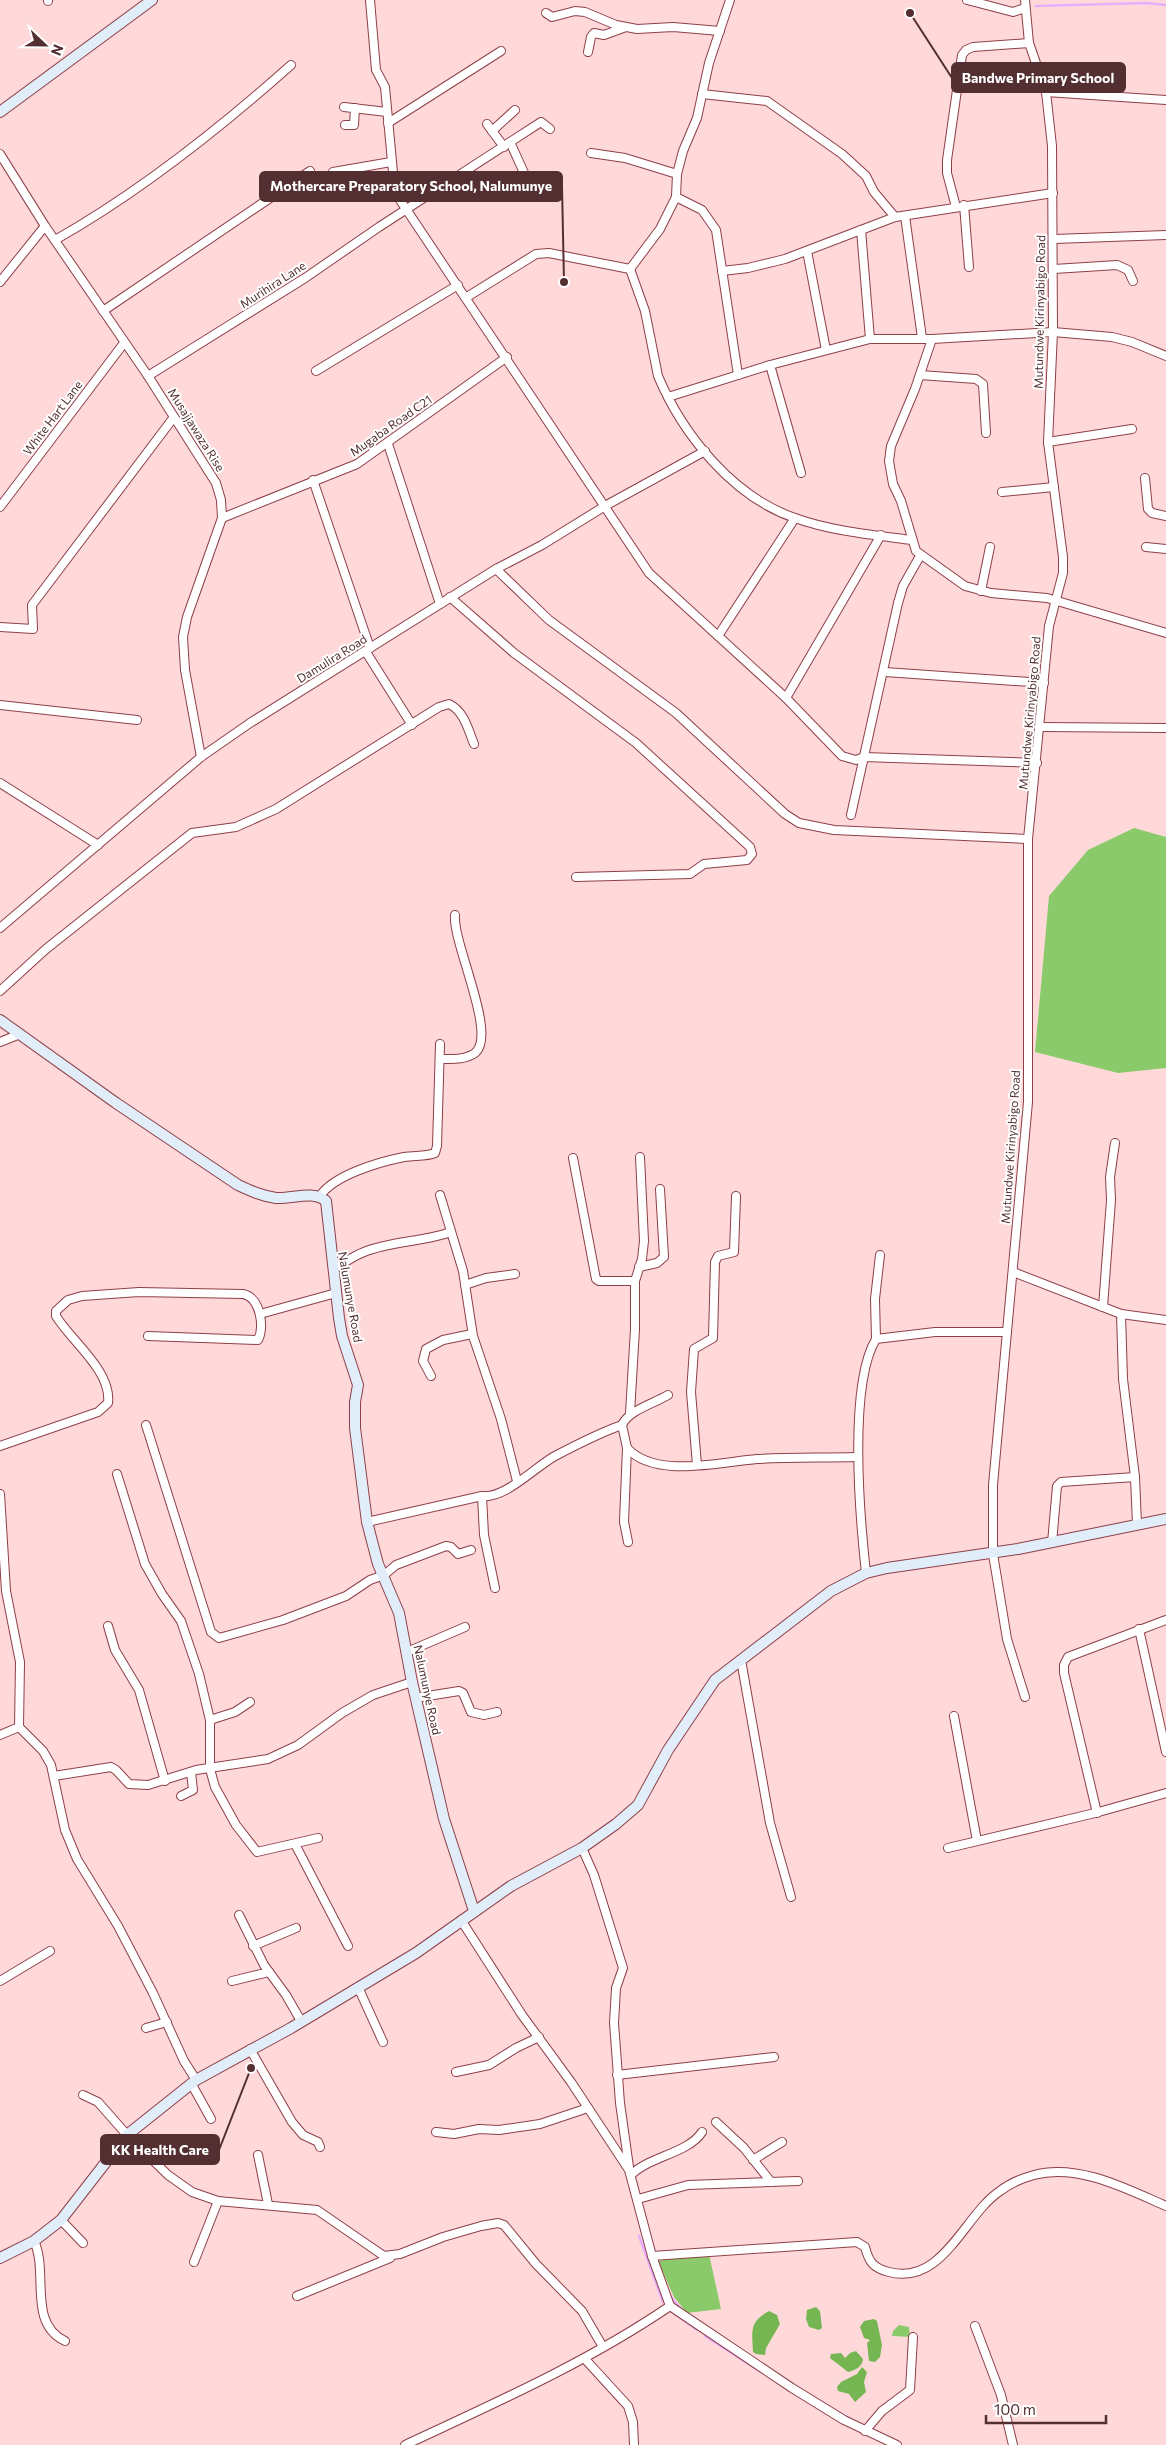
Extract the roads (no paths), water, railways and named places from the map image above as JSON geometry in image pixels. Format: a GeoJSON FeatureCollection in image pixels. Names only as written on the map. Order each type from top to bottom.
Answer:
{"type":"FeatureCollection","features":[{"type":"Feature","properties":{"kind":"street"},"geometry":{"type":"LineString","coordinates":[[370,0],[376,70],[385,87],[394,183],[406,210],[467,296],[649,573],[786,698],[842,756],[856,760],[864,757],[1037,763]]}},
{"type":"Feature","properties":{"kind":"street"},"geometry":{"type":"LineString","coordinates":[[630,269],[660,229],[676,197],[677,174],[683,151],[697,118],[709,63],[730,0]]}},
{"type":"Feature","properties":{"kind":"street"},"geometry":{"type":"LineString","coordinates":[[967,0],[1013,12],[1025,4]]}},
{"type":"Feature","properties":{"kind":"street"},"geometry":{"type":"LineString","coordinates":[[0,112],[148,1]]}},
{"type":"Feature","properties":{"kind":"street","name":"Mutundwe Kirinyabigo Road"},"geometry":{"type":"LineString","coordinates":[[1025,4],[1029,43],[1046,92],[1052,146],[1054,269],[1048,442],[1063,557],[1063,574],[1049,626],[1028,839],[1028,1102],[993,1485],[993,1554],[1007,1639],[1025,1697]]}},
{"type":"Feature","properties":{"kind":"street"},"geometry":{"type":"LineString","coordinates":[[546,13],[552,17],[575,11],[585,12],[626,27],[645,29],[673,27],[720,31]]}},
{"type":"Feature","properties":{"kind":"street"},"geometry":{"type":"LineString","coordinates":[[588,52],[590,36],[594,33],[604,35],[626,27]]}},
{"type":"Feature","properties":{"kind":"street"},"geometry":{"type":"LineString","coordinates":[[956,207],[947,172],[947,160],[953,103],[962,55],[966,50],[973,47],[1029,43]]}},
{"type":"Feature","properties":{"kind":"street"},"geometry":{"type":"LineString","coordinates":[[388,123],[501,51]]}},
{"type":"Feature","properties":{"kind":"street"},"geometry":{"type":"LineString","coordinates":[[55,240],[104,210],[220,128],[291,65]]}},
{"type":"Feature","properties":{"kind":"street"},"geometry":{"type":"LineString","coordinates":[[1046,92],[1166,100]]}},
{"type":"Feature","properties":{"kind":"street"},"geometry":{"type":"LineString","coordinates":[[702,94],[767,101],[842,154],[866,176],[874,192],[895,217]]}},
{"type":"Feature","properties":{"kind":"street"},"geometry":{"type":"LineString","coordinates":[[344,107],[387,112]]}},
{"type":"Feature","properties":{"kind":"street"},"geometry":{"type":"LineString","coordinates":[[345,125],[354,125],[355,108]]}},
{"type":"Feature","properties":{"kind":"street"},"geometry":{"type":"LineString","coordinates":[[515,110],[490,128],[507,144],[530,186]]}},
{"type":"Feature","properties":{"kind":"street","name":"Murihira Lane"},"geometry":{"type":"LineString","coordinates":[[148,376],[297,283],[541,122],[550,129]]}},
{"type":"Feature","properties":{"kind":"street"},"geometry":{"type":"LineString","coordinates":[[591,153],[624,158],[677,174]]}},
{"type":"Feature","properties":{"kind":"street","name":"Musajjawaza Rise"},"geometry":{"type":"LineString","coordinates":[[0,154],[45,226],[148,376],[216,483],[221,500],[222,518],[187,617],[183,637],[185,670],[201,757]]}},
{"type":"Feature","properties":{"kind":"street"},"geometry":{"type":"LineString","coordinates":[[333,172],[391,162]]}},
{"type":"Feature","properties":{"kind":"street"},"geometry":{"type":"LineString","coordinates":[[103,311],[310,171]]}},
{"type":"Feature","properties":{"kind":"street"},"geometry":{"type":"LineString","coordinates":[[722,272],[748,268],[807,251],[895,217],[964,205],[1053,193]]}},
{"type":"Feature","properties":{"kind":"street"},"geometry":{"type":"LineString","coordinates":[[676,197],[702,210],[716,230],[723,288],[738,375]]}},
{"type":"Feature","properties":{"kind":"street"},"geometry":{"type":"LineString","coordinates":[[964,205],[968,267]]}},
{"type":"Feature","properties":{"kind":"street"},"geometry":{"type":"LineString","coordinates":[[905,216],[922,338]]}},
{"type":"Feature","properties":{"kind":"street"},"geometry":{"type":"LineString","coordinates":[[0,282],[45,226]]}},
{"type":"Feature","properties":{"kind":"street"},"geometry":{"type":"LineString","coordinates":[[861,230],[870,339]]}},
{"type":"Feature","properties":{"kind":"street"},"geometry":{"type":"LineString","coordinates":[[1054,239],[1166,235]]}},
{"type":"Feature","properties":{"kind":"street"},"geometry":{"type":"LineString","coordinates":[[807,251],[826,350]]}},
{"type":"Feature","properties":{"kind":"street"},"geometry":{"type":"LineString","coordinates":[[467,296],[536,254],[549,253],[630,269]]}},
{"type":"Feature","properties":{"kind":"street"},"geometry":{"type":"LineString","coordinates":[[1054,269],[1116,265],[1128,270],[1133,281]]}},
{"type":"Feature","properties":{"kind":"street"},"geometry":{"type":"LineString","coordinates":[[630,269],[645,311],[658,376],[668,397],[689,431],[705,451],[744,491],[794,518],[911,540]]}},
{"type":"Feature","properties":{"kind":"street"},"geometry":{"type":"LineString","coordinates":[[316,371],[458,285]]}},
{"type":"Feature","properties":{"kind":"street"},"geometry":{"type":"LineString","coordinates":[[668,397],[770,365],[870,339],[932,339],[1053,332],[1112,337],[1132,342],[1166,356]]}},
{"type":"Feature","properties":{"kind":"street"},"geometry":{"type":"LineString","coordinates":[[932,339],[920,375],[891,446],[889,461],[893,484],[901,501],[911,540],[920,556],[960,584],[981,591],[1056,600],[1166,633]]}},
{"type":"Feature","properties":{"kind":"street","name":"White Hart Lane"},"geometry":{"type":"LineString","coordinates":[[0,507],[124,343]]}},
{"type":"Feature","properties":{"kind":"street","name":"Mugaba Road C21"},"geometry":{"type":"LineString","coordinates":[[222,518],[313,480],[348,469],[388,444],[507,357]]}},
{"type":"Feature","properties":{"kind":"street"},"geometry":{"type":"LineString","coordinates":[[770,365],[801,473]]}},
{"type":"Feature","properties":{"kind":"street"},"geometry":{"type":"LineString","coordinates":[[920,375],[976,379],[981,381],[983,384],[986,433]]}},
{"type":"Feature","properties":{"kind":"street"},"geometry":{"type":"LineString","coordinates":[[0,628],[33,629],[32,605],[174,417]]}},
{"type":"Feature","properties":{"kind":"street"},"geometry":{"type":"LineString","coordinates":[[1048,442],[1132,429]]}},
{"type":"Feature","properties":{"kind":"street"},"geometry":{"type":"LineString","coordinates":[[388,444],[440,604]]}},
{"type":"Feature","properties":{"kind":"street","name":"Damulira Road"},"geometry":{"type":"LineString","coordinates":[[0,928],[201,757],[250,723],[496,569],[562,534],[605,506],[705,451]]}},
{"type":"Feature","properties":{"kind":"street"},"geometry":{"type":"LineString","coordinates":[[1145,478],[1148,509],[1152,513],[1166,516]]}},
{"type":"Feature","properties":{"kind":"street"},"geometry":{"type":"LineString","coordinates":[[313,480],[368,650],[412,725]]}},
{"type":"Feature","properties":{"kind":"street"},"geometry":{"type":"LineString","coordinates":[[1002,492],[1054,487]]}},
{"type":"Feature","properties":{"kind":"street"},"geometry":{"type":"LineString","coordinates":[[718,636],[794,518]]}},
{"type":"Feature","properties":{"kind":"street"},"geometry":{"type":"LineString","coordinates":[[786,698],[880,535]]}},
{"type":"Feature","properties":{"kind":"street"},"geometry":{"type":"LineString","coordinates":[[981,591],[990,547]]}},
{"type":"Feature","properties":{"kind":"street"},"geometry":{"type":"LineString","coordinates":[[1146,548],[1166,549]]}},
{"type":"Feature","properties":{"kind":"street"},"geometry":{"type":"LineString","coordinates":[[851,815],[903,586],[920,556]]}},
{"type":"Feature","properties":{"kind":"street"},"geometry":{"type":"LineString","coordinates":[[496,569],[549,620],[676,713],[785,814],[799,823],[834,830],[1028,839]]}},
{"type":"Feature","properties":{"kind":"street"},"geometry":{"type":"LineString","coordinates":[[450,597],[508,648],[636,743],[693,793],[752,850],[751,857],[747,860],[704,864],[690,874],[576,877]]}},
{"type":"Feature","properties":{"kind":"street"},"geometry":{"type":"LineString","coordinates":[[884,672],[1044,683]]}},
{"type":"Feature","properties":{"kind":"street"},"geometry":{"type":"LineString","coordinates":[[0,991],[46,949],[192,833],[236,827],[276,809],[449,704],[456,707],[464,720],[474,744]]}},
{"type":"Feature","properties":{"kind":"street"},"geometry":{"type":"LineString","coordinates":[[0,705],[137,720]]}},
{"type":"Feature","properties":{"kind":"street"},"geometry":{"type":"LineString","coordinates":[[1040,727],[1166,728]]}},
{"type":"Feature","properties":{"kind":"street"},"geometry":{"type":"LineString","coordinates":[[0,783],[98,845]]}},
{"type":"Feature","properties":{"kind":"street"},"geometry":{"type":"LineString","coordinates":[[441,1059],[466,1057],[474,1054],[480,1046],[480,1022],[468,967],[457,939],[455,915]]}},
{"type":"Feature","properties":{"kind":"street"},"geometry":{"type":"LineString","coordinates":[[0,1020],[116,1103],[238,1185],[253,1192],[274,1197],[320,1196],[325,1188],[339,1178],[404,1157],[435,1153],[441,1059],[440,1044]]}},
{"type":"Feature","properties":{"kind":"street"},"geometry":{"type":"LineString","coordinates":[[0,1042],[20,1034]]}},
{"type":"Feature","properties":{"kind":"street"},"geometry":{"type":"LineString","coordinates":[[1103,1307],[1111,1200],[1110,1177],[1115,1143]]}},
{"type":"Feature","properties":{"kind":"street"},"geometry":{"type":"LineString","coordinates":[[630,1414],[635,1281],[644,1241],[640,1157]]}},
{"type":"Feature","properties":{"kind":"street"},"geometry":{"type":"LineString","coordinates":[[573,1158],[596,1279],[599,1281],[635,1281]]}},
{"type":"Feature","properties":{"kind":"street"},"geometry":{"type":"LineString","coordinates":[[639,1268],[658,1263],[664,1257],[660,1189]]}},
{"type":"Feature","properties":{"kind":"street"},"geometry":{"type":"LineString","coordinates":[[440,1195],[465,1285],[472,1334],[502,1419],[517,1481]]}},
{"type":"Feature","properties":{"kind":"street","name":"Nalumunye Road"},"geometry":{"type":"LineString","coordinates":[[320,1196],[327,1205],[342,1336],[358,1385],[355,1402],[355,1428],[367,1522],[378,1564],[399,1613],[415,1698],[444,1819],[474,1911]]}},
{"type":"Feature","properties":{"kind":"street"},"geometry":{"type":"LineString","coordinates":[[697,1465],[691,1392],[694,1349],[713,1338],[715,1262],[718,1256],[734,1252],[736,1196]]}},
{"type":"Feature","properties":{"kind":"street"},"geometry":{"type":"LineString","coordinates":[[333,1269],[363,1252],[415,1239],[437,1237],[450,1232]]}},
{"type":"Feature","properties":{"kind":"street"},"geometry":{"type":"LineString","coordinates":[[866,1573],[856,1457],[866,1366],[871,1347],[876,1339],[875,1299],[880,1254]]}},
{"type":"Feature","properties":{"kind":"street"},"geometry":{"type":"LineString","coordinates":[[1013,1272],[1121,1314],[1166,1320]]}},
{"type":"Feature","properties":{"kind":"street"},"geometry":{"type":"LineString","coordinates":[[465,1285],[486,1278],[515,1274]]}},
{"type":"Feature","properties":{"kind":"street"},"geometry":{"type":"LineString","coordinates":[[0,1446],[98,1412],[108,1403],[108,1390],[101,1373],[56,1316],[56,1311],[68,1300],[82,1296],[139,1292],[243,1294],[250,1295],[254,1299],[260,1314],[261,1327],[258,1340],[148,1336]]}},
{"type":"Feature","properties":{"kind":"street"},"geometry":{"type":"LineString","coordinates":[[260,1314],[336,1293]]}},
{"type":"Feature","properties":{"kind":"street"},"geometry":{"type":"LineString","coordinates":[[1121,1314],[1123,1379],[1135,1477],[1137,1524]]}},
{"type":"Feature","properties":{"kind":"street"},"geometry":{"type":"LineString","coordinates":[[876,1339],[935,1332],[1007,1332]]}},
{"type":"Feature","properties":{"kind":"street"},"geometry":{"type":"LineString","coordinates":[[431,1376],[423,1361],[426,1349],[443,1340],[472,1334]]}},
{"type":"Feature","properties":{"kind":"street"},"geometry":{"type":"LineString","coordinates":[[367,1522],[482,1496],[489,1497],[503,1492],[554,1457],[622,1425],[630,1414],[668,1396]]}},
{"type":"Feature","properties":{"kind":"street"},"geometry":{"type":"LineString","coordinates":[[146,1425],[211,1632],[215,1635],[224,1638],[346,1596],[370,1580],[384,1575],[396,1565],[446,1546],[451,1547],[458,1554],[471,1550]]}},
{"type":"Feature","properties":{"kind":"street"},"geometry":{"type":"LineString","coordinates":[[622,1425],[627,1448],[624,1522],[628,1542]]}},
{"type":"Feature","properties":{"kind":"street"},"geometry":{"type":"LineString","coordinates":[[627,1448],[644,1460],[680,1466],[758,1459],[856,1457]]}},
{"type":"Feature","properties":{"kind":"street"},"geometry":{"type":"LineString","coordinates":[[117,1474],[145,1564],[162,1594],[181,1621],[210,1720],[210,1769],[215,1787],[224,1806],[253,1849],[261,1853],[318,1838]]}},
{"type":"Feature","properties":{"kind":"street"},"geometry":{"type":"LineString","coordinates":[[1052,1544],[1058,1483],[1135,1477]]}},
{"type":"Feature","properties":{"kind":"street"},"geometry":{"type":"LineString","coordinates":[[0,1494],[5,1582],[20,1662],[19,1727],[43,1751],[51,1765],[65,1830],[77,1859],[118,1926],[166,2022],[211,2119]]}},
{"type":"Feature","properties":{"kind":"street"},"geometry":{"type":"LineString","coordinates":[[482,1496],[483,1530],[495,1588]]}},
{"type":"Feature","properties":{"kind":"street"},"geometry":{"type":"LineString","coordinates":[[0,2258],[34,2241],[61,2220],[127,2135],[193,2082],[416,1953],[474,1911],[548,1864],[582,1848],[634,1809],[668,1750],[710,1687],[741,1660],[831,1591],[866,1573],[887,1568],[1052,1544],[1166,1519]]}},
{"type":"Feature","properties":{"kind":"street"},"geometry":{"type":"LineString","coordinates":[[1097,1813],[1064,1665],[1068,1657],[1166,1620]]}},
{"type":"Feature","properties":{"kind":"street"},"geometry":{"type":"LineString","coordinates":[[108,1626],[115,1650],[139,1690],[165,1781]]}},
{"type":"Feature","properties":{"kind":"street"},"geometry":{"type":"LineString","coordinates":[[407,1652],[465,1627]]}},
{"type":"Feature","properties":{"kind":"street"},"geometry":{"type":"LineString","coordinates":[[1139,1629],[1166,1752]]}},
{"type":"Feature","properties":{"kind":"street"},"geometry":{"type":"LineString","coordinates":[[741,1660],[770,1823],[791,1897]]}},
{"type":"Feature","properties":{"kind":"street"},"geometry":{"type":"LineString","coordinates":[[54,1776],[106,1767],[116,1770],[129,1784],[148,1785],[191,1772],[268,1759],[281,1754],[373,1695],[412,1682]]}},
{"type":"Feature","properties":{"kind":"street"},"geometry":{"type":"LineString","coordinates":[[415,1698],[459,1691],[463,1693],[471,1712],[484,1715],[497,1712]]}},
{"type":"Feature","properties":{"kind":"street"},"geometry":{"type":"LineString","coordinates":[[210,1720],[235,1712],[250,1702]]}},
{"type":"Feature","properties":{"kind":"street"},"geometry":{"type":"LineString","coordinates":[[954,1716],[976,1841]]}},
{"type":"Feature","properties":{"kind":"street"},"geometry":{"type":"LineString","coordinates":[[0,1735],[19,1727]]}},
{"type":"Feature","properties":{"kind":"street"},"geometry":{"type":"LineString","coordinates":[[181,1796],[193,1790],[191,1772]]}},
{"type":"Feature","properties":{"kind":"street"},"geometry":{"type":"LineString","coordinates":[[948,1848],[1097,1813],[1166,1793]]}},
{"type":"Feature","properties":{"kind":"street"},"geometry":{"type":"LineString","coordinates":[[295,1844],[348,1946]]}},
{"type":"Feature","properties":{"kind":"street"},"geometry":{"type":"LineString","coordinates":[[582,1848],[594,1875],[623,1968],[616,1988],[614,2023],[617,2075],[630,2172],[652,2256],[670,2306],[792,2388],[865,2431],[897,2445]]}},
{"type":"Feature","properties":{"kind":"street"},"geometry":{"type":"LineString","coordinates":[[239,1916],[268,1972],[296,2010],[301,2021]]}},
{"type":"Feature","properties":{"kind":"street"},"geometry":{"type":"LineString","coordinates":[[461,1920],[630,2172]]}},
{"type":"Feature","properties":{"kind":"street"},"geometry":{"type":"LineString","coordinates":[[253,1946],[296,1928]]}},
{"type":"Feature","properties":{"kind":"street"},"geometry":{"type":"LineString","coordinates":[[0,1981],[50,1951]]}},
{"type":"Feature","properties":{"kind":"street"},"geometry":{"type":"LineString","coordinates":[[232,1982],[268,1972]]}},
{"type":"Feature","properties":{"kind":"street"},"geometry":{"type":"LineString","coordinates":[[358,1988],[383,2042]]}},
{"type":"Feature","properties":{"kind":"street"},"geometry":{"type":"LineString","coordinates":[[146,2028],[166,2022]]}},
{"type":"Feature","properties":{"kind":"street"},"geometry":{"type":"LineString","coordinates":[[456,2072],[489,2066],[516,2048],[539,2037]]}},
{"type":"Feature","properties":{"kind":"street"},"geometry":{"type":"LineString","coordinates":[[250,2049],[292,2122],[303,2135],[318,2142],[320,2147]]}},
{"type":"Feature","properties":{"kind":"street"},"geometry":{"type":"LineString","coordinates":[[617,2075],[774,2057]]}},
{"type":"Feature","properties":{"kind":"street"},"geometry":{"type":"LineString","coordinates":[[83,2095],[98,2102],[127,2135],[177,2184],[204,2197],[218,2201],[318,2210],[342,2225],[377,2252],[392,2257]]}},
{"type":"Feature","properties":{"kind":"street"},"geometry":{"type":"LineString","coordinates":[[436,2132],[454,2134],[479,2129],[499,2130],[540,2124],[588,2108]]}},
{"type":"Feature","properties":{"kind":"street"},"geometry":{"type":"LineString","coordinates":[[716,2122],[753,2160],[770,2182]]}},
{"type":"Feature","properties":{"kind":"street"},"geometry":{"type":"LineString","coordinates":[[630,2172],[666,2156],[702,2132]]}},
{"type":"Feature","properties":{"kind":"street"},"geometry":{"type":"LineString","coordinates":[[753,2160],[782,2142]]}},
{"type":"Feature","properties":{"kind":"street"},"geometry":{"type":"LineString","coordinates":[[258,2155],[268,2204]]}},
{"type":"Feature","properties":{"kind":"street"},"geometry":{"type":"LineString","coordinates":[[652,2256],[856,2242],[865,2247],[872,2265],[892,2273],[921,2269],[940,2259],[975,2214],[999,2191],[1022,2179],[1042,2174],[1081,2174],[1136,2193],[1166,2206]]}},
{"type":"Feature","properties":{"kind":"street"},"geometry":{"type":"LineString","coordinates":[[638,2199],[688,2185],[798,2181]]}},
{"type":"Feature","properties":{"kind":"street"},"geometry":{"type":"LineString","coordinates":[[194,2262],[218,2201]]}},
{"type":"Feature","properties":{"kind":"street"},"geometry":{"type":"LineString","coordinates":[[61,2220],[83,2243]]}},
{"type":"Feature","properties":{"kind":"street"},"geometry":{"type":"LineString","coordinates":[[297,2296],[392,2257],[481,2226],[498,2223],[504,2224],[536,2264],[582,2312],[603,2347]]}},
{"type":"Feature","properties":{"kind":"street"},"geometry":{"type":"LineString","coordinates":[[34,2241],[40,2257],[40,2284],[44,2321],[57,2337],[65,2341]]}},
{"type":"Feature","properties":{"kind":"street"},"geometry":{"type":"LineString","coordinates":[[405,2445],[585,2359],[638,2328],[670,2306]]}},
{"type":"Feature","properties":{"kind":"street"},"geometry":{"type":"LineString","coordinates":[[976,2326],[1001,2395],[1013,2445]]}},
{"type":"Feature","properties":{"kind":"street"},"geometry":{"type":"LineString","coordinates":[[865,2431],[872,2421],[906,2394],[912,2385],[914,2338]]}},
{"type":"Feature","properties":{"kind":"street"},"geometry":{"type":"LineString","coordinates":[[585,2359],[628,2406],[633,2422],[634,2445]]}},
{"type":"Feature","properties":{"kind":"street"},"geometry":{"type":"LineString","coordinates":[[874,2434],[878,2421],[886,2408]]}},
{"type":"Feature","properties":{"kind":"waterway"},"geometry":{"type":"LineString","coordinates":[[1036,6],[1146,3],[1166,5]]}},
{"type":"Feature","properties":{"kind":"waterway"},"geometry":{"type":"LineString","coordinates":[[639,2236],[663,2302]]}},
{"type":"Feature","properties":{"kind":"waterway"},"geometry":{"type":"LineString","coordinates":[[671,2297],[682,2310]]}},
{"type":"Feature","properties":{"kind":"waterway"},"geometry":{"type":"LineString","coordinates":[[670,2310],[697,2330]]}},
{"type":"Feature","properties":{"kind":"waterway"},"geometry":{"type":"LineString","coordinates":[[705,2336],[800,2397]]}},
{"type":"Feature","properties":{"kind":"waterway"},"geometry":{"type":"LineString","coordinates":[[782,2377],[802,2390]]}},
{"type":"Feature","properties":{"kind":"waterway"},"geometry":{"type":"LineString","coordinates":[[838,2412],[851,2419]]}},
{"type":"Feature","properties":{"kind":"place","name":"Bandwe Primary School"},"geometry":{"type":"Point","coordinates":[910,13]}},
{"type":"Feature","properties":{"kind":"place","name":"Mothercare Preparatory School, Nalumunye"},"geometry":{"type":"Point","coordinates":[564,282]}},
{"type":"Feature","properties":{"kind":"place","name":"KK Health Care"},"geometry":{"type":"Point","coordinates":[251,2068]}}]}
